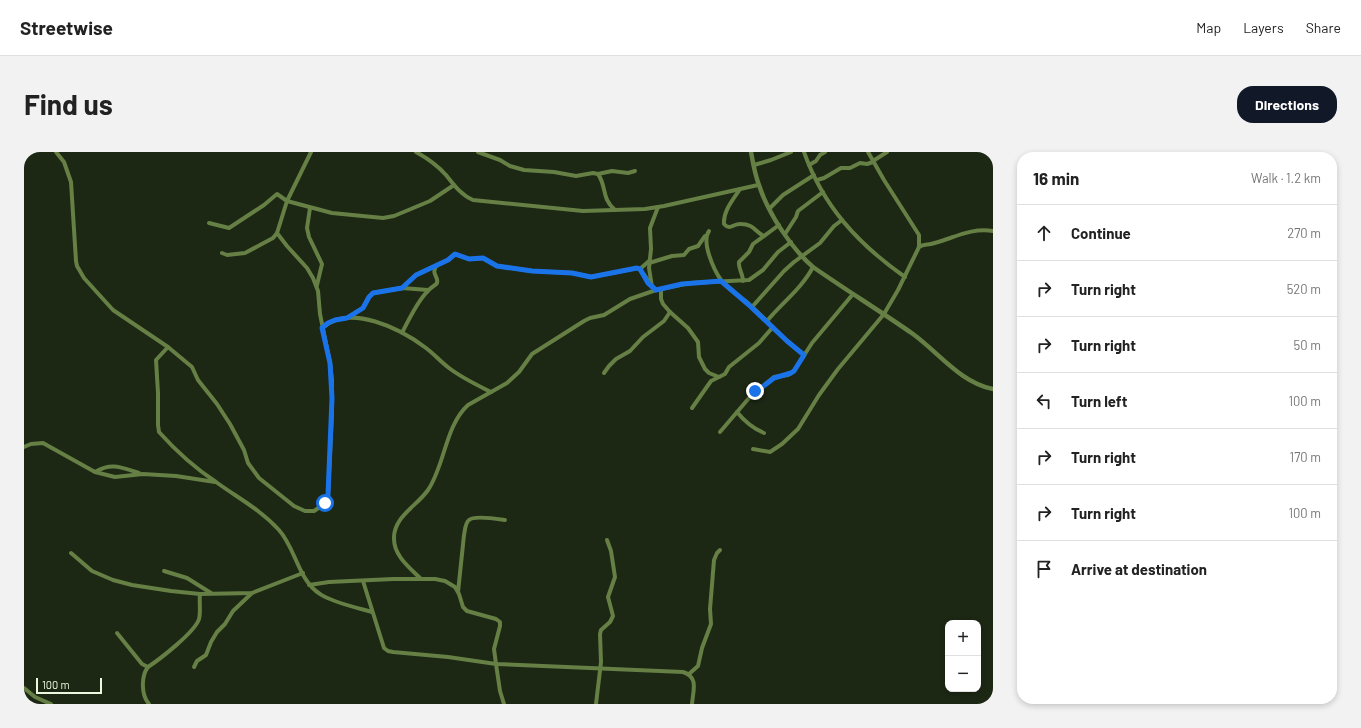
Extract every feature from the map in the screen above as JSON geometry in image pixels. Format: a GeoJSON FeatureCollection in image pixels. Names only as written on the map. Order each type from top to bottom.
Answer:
{"type":"FeatureCollection","features":[{"type":"Feature","properties":{"kind":"street"},"geometry":{"type":"LineString","coordinates":[[56,152],[64,162],[71,182],[76,261],[80,273],[113,310],[168,347],[192,367],[198,380],[218,404],[244,450],[248,463],[259,478],[294,506],[305,511],[314,511],[325,503],[328,495],[332,414],[330,363],[322,328],[316,285],[307,268],[277,233]]}},
{"type":"Feature","properties":{"kind":"street"},"geometry":{"type":"LineString","coordinates":[[222,252],[227,255],[245,252],[267,242],[277,233],[287,201],[311,152]]}},
{"type":"Feature","properties":{"kind":"street"},"geometry":{"type":"LineString","coordinates":[[416,152],[439,168],[467,198],[481,201],[560,209],[615,211],[658,207],[758,185]]}},
{"type":"Feature","properties":{"kind":"street"},"geometry":{"type":"LineString","coordinates":[[478,152],[500,160],[510,166],[524,170],[554,172],[576,176],[593,173],[598,174],[612,170],[628,172],[636,171]]}},
{"type":"Feature","properties":{"kind":"street"},"geometry":{"type":"LineString","coordinates":[[751,152],[758,185],[779,225],[802,257],[813,267],[914,335],[971,381],[993,390]]}},
{"type":"Feature","properties":{"kind":"street"},"geometry":{"type":"LineString","coordinates":[[754,165],[791,152]]}},
{"type":"Feature","properties":{"kind":"street"},"geometry":{"type":"LineString","coordinates":[[804,152],[823,192],[842,220],[867,247],[905,277]]}},
{"type":"Feature","properties":{"kind":"street"},"geometry":{"type":"LineString","coordinates":[[809,165],[816,161],[820,155],[825,152]]}},
{"type":"Feature","properties":{"kind":"street"},"geometry":{"type":"LineString","coordinates":[[753,449],[770,452],[782,444],[798,429],[819,395],[884,314],[905,277],[919,247],[920,234],[868,152]]}},
{"type":"Feature","properties":{"kind":"street"},"geometry":{"type":"LineString","coordinates":[[872,160],[873,152]]}},
{"type":"Feature","properties":{"kind":"street"},"geometry":{"type":"LineString","coordinates":[[817,180],[824,178],[841,168],[850,168],[860,163],[867,164],[887,152]]}},
{"type":"Feature","properties":{"kind":"street"},"geometry":{"type":"LineString","coordinates":[[598,174],[602,183],[606,201],[615,211]]}},
{"type":"Feature","properties":{"kind":"street"},"geometry":{"type":"LineString","coordinates":[[770,208],[783,195],[814,175]]}},
{"type":"Feature","properties":{"kind":"street"},"geometry":{"type":"LineString","coordinates":[[209,223],[229,228],[264,205],[277,194],[287,201],[310,208],[339,214],[388,217],[430,201],[454,185]]}},
{"type":"Feature","properties":{"kind":"street"},"geometry":{"type":"LineString","coordinates":[[740,189],[728,207],[724,224],[729,228],[739,224],[747,225],[754,228],[764,236]]}},
{"type":"Feature","properties":{"kind":"street"},"geometry":{"type":"LineString","coordinates":[[785,234],[796,217],[798,211],[823,192]]}},
{"type":"Feature","properties":{"kind":"street"},"geometry":{"type":"LineString","coordinates":[[654,288],[649,262],[651,249],[650,228],[658,207]]}},
{"type":"Feature","properties":{"kind":"street"},"geometry":{"type":"LineString","coordinates":[[310,208],[307,228],[309,237],[322,264],[316,285]]}},
{"type":"Feature","properties":{"kind":"street"},"geometry":{"type":"LineString","coordinates":[[752,307],[784,271],[820,243],[834,226],[842,220]]}},
{"type":"Feature","properties":{"kind":"street"},"geometry":{"type":"LineString","coordinates":[[742,281],[739,262],[749,252],[753,244],[779,225]]}},
{"type":"Feature","properties":{"kind":"street"},"geometry":{"type":"LineString","coordinates":[[919,247],[966,233],[986,230],[993,231]]}},
{"type":"Feature","properties":{"kind":"street"},"geometry":{"type":"LineString","coordinates":[[640,269],[649,262],[672,256],[684,255],[689,249],[698,246],[707,233],[708,254],[721,281],[752,307],[795,349],[804,355]]}},
{"type":"Feature","properties":{"kind":"street"},"geometry":{"type":"LineString","coordinates":[[421,579],[397,552],[394,538],[395,528],[402,517],[428,490],[459,414],[468,405],[492,392],[515,376],[532,354],[561,334],[590,318],[604,315],[630,299],[654,288],[661,289],[682,284],[749,280],[763,270],[778,252],[790,242]]}},
{"type":"Feature","properties":{"kind":"street"},"geometry":{"type":"LineString","coordinates":[[402,288],[416,275],[448,260],[455,254],[469,259],[483,258],[497,266],[532,271],[572,273],[591,277],[634,268],[640,269],[654,288]]}},
{"type":"Feature","properties":{"kind":"street"},"geometry":{"type":"LineString","coordinates":[[402,333],[410,316],[428,290],[437,282],[434,268],[437,265]]}},
{"type":"Feature","properties":{"kind":"street"},"geometry":{"type":"LineString","coordinates":[[767,321],[784,301],[801,285],[813,267]]}},
{"type":"Feature","properties":{"kind":"street"},"geometry":{"type":"LineString","coordinates":[[347,318],[363,308],[373,293],[402,288],[428,290]]}},
{"type":"Feature","properties":{"kind":"street"},"geometry":{"type":"LineString","coordinates":[[661,289],[661,299],[670,312],[688,328],[698,342],[699,357],[705,370],[719,377]]}},
{"type":"Feature","properties":{"kind":"street"},"geometry":{"type":"LineString","coordinates":[[720,432],[755,391],[774,378],[788,375],[794,371],[818,336],[853,294]]}},
{"type":"Feature","properties":{"kind":"street"},"geometry":{"type":"LineString","coordinates":[[604,373],[616,359],[630,351],[644,337],[664,321],[670,312]]}},
{"type":"Feature","properties":{"kind":"street"},"geometry":{"type":"LineString","coordinates":[[322,328],[335,320],[347,318],[377,321],[402,333],[426,348],[462,377],[492,392]]}},
{"type":"Feature","properties":{"kind":"street"},"geometry":{"type":"LineString","coordinates":[[692,408],[711,381],[725,374],[729,367],[759,343],[773,327]]}},
{"type":"Feature","properties":{"kind":"street"},"geometry":{"type":"LineString","coordinates":[[168,347],[156,360],[159,432],[189,462],[262,513],[279,530],[285,537],[309,585],[320,595],[372,612]]}},
{"type":"Feature","properties":{"kind":"street"},"geometry":{"type":"LineString","coordinates":[[737,412],[747,424],[764,433]]}},
{"type":"Feature","properties":{"kind":"street"},"geometry":{"type":"LineString","coordinates":[[24,447],[31,444],[43,443],[95,472],[115,477],[144,474],[176,476],[216,482]]}},
{"type":"Feature","properties":{"kind":"street"},"geometry":{"type":"LineString","coordinates":[[95,472],[101,468],[110,466],[144,474]]}},
{"type":"Feature","properties":{"kind":"street"},"geometry":{"type":"LineString","coordinates":[[458,592],[464,531],[469,520],[472,518],[505,520]]}},
{"type":"Feature","properties":{"kind":"street"},"geometry":{"type":"LineString","coordinates":[[596,704],[600,668],[600,634],[601,630],[612,619],[612,612],[608,597],[615,577],[611,551],[607,540]]}},
{"type":"Feature","properties":{"kind":"street"},"geometry":{"type":"LineString","coordinates":[[689,674],[698,666],[702,648],[711,624],[710,609],[714,560],[720,550]]}},
{"type":"Feature","properties":{"kind":"street"},"geometry":{"type":"LineString","coordinates":[[71,553],[92,571],[112,580],[160,590],[200,594],[252,593],[303,573]]}},
{"type":"Feature","properties":{"kind":"street"},"geometry":{"type":"LineString","coordinates":[[164,571],[187,578],[213,594]]}},
{"type":"Feature","properties":{"kind":"street"},"geometry":{"type":"LineString","coordinates":[[309,585],[329,582],[421,579],[445,581],[451,584],[458,592],[463,607],[467,611],[498,620],[500,622],[494,649],[500,691],[504,704]]}},
{"type":"Feature","properties":{"kind":"street"},"geometry":{"type":"LineString","coordinates":[[363,581],[381,641],[384,648],[388,651],[448,657],[496,664],[676,671],[692,676],[694,683],[692,704]]}},
{"type":"Feature","properties":{"kind":"street"},"geometry":{"type":"LineString","coordinates":[[194,667],[197,661],[206,655],[217,632],[225,624],[237,607],[252,593]]}},
{"type":"Feature","properties":{"kind":"street"},"geometry":{"type":"LineString","coordinates":[[148,704],[143,691],[144,674],[148,667],[170,651],[196,624],[199,617],[200,594]]}},
{"type":"Feature","properties":{"kind":"street"},"geometry":{"type":"LineString","coordinates":[[117,633],[142,664],[148,667]]}},
{"type":"Feature","properties":{"kind":"street"},"geometry":{"type":"LineString","coordinates":[[24,688],[35,697],[51,704]]}},
{"type":"Feature","properties":{"kind":"route"},"geometry":{"type":"LineString","coordinates":[[325,503],[328,495],[332,398],[330,363],[322,328],[335,320],[347,318],[363,308],[373,293],[402,288],[409,280],[422,271],[448,260],[455,254],[469,259],[483,258],[497,266],[532,271],[572,273],[591,277],[637,268],[640,269],[648,283],[656,290],[682,284],[721,281],[767,321],[795,349],[804,355],[794,371],[788,375],[778,376],[771,379],[755,391]]}}]}
